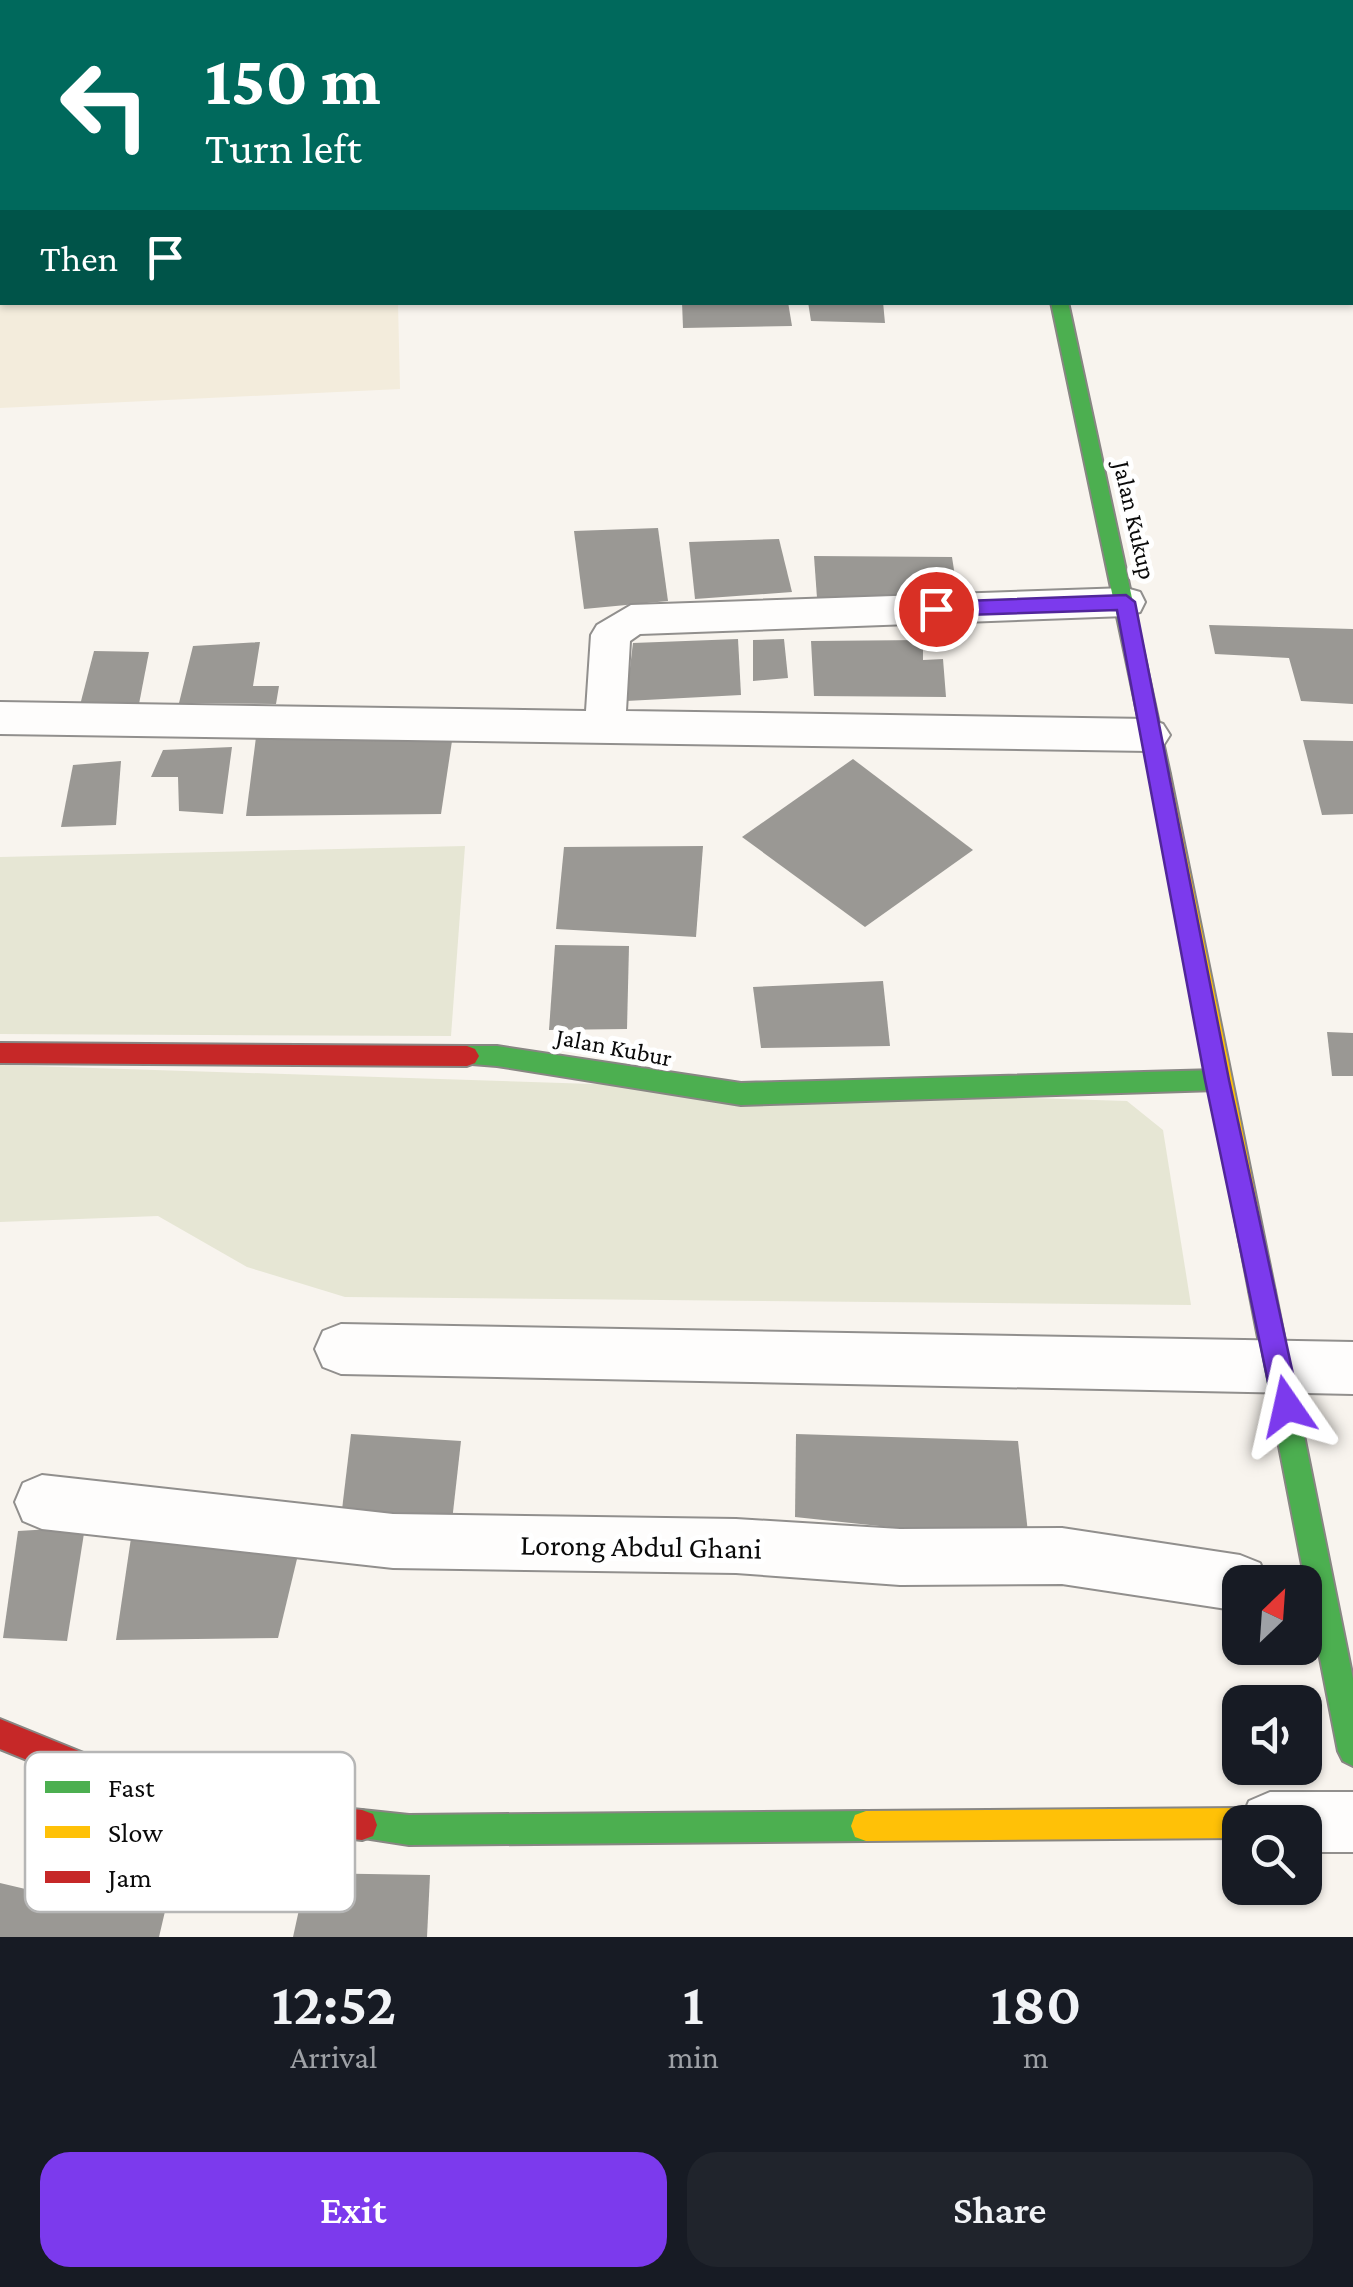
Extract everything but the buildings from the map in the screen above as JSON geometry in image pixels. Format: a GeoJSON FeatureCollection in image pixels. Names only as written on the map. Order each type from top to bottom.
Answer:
{"type":"FeatureCollection","features":[{"type":"Feature","properties":{"kind":"street","name":"Jalan Kukup"},"geometry":{"type":"LineString","coordinates":[[1060,305],[1126,602],[1217,1080],[1279,1368],[1309,1565]]}},
{"type":"Feature","properties":{"kind":"street"},"geometry":{"type":"LineString","coordinates":[[605,727],[611,636],[622,623],[631,620],[1126,602]]}},
{"type":"Feature","properties":{"kind":"street"},"geometry":{"type":"LineString","coordinates":[[0,718],[1150,735]]}},
{"type":"Feature","properties":{"kind":"street","name":"Jalan Kubur"},"geometry":{"type":"LineString","coordinates":[[0,1053],[497,1056],[693,1090],[741,1094],[1217,1080]]}},
{"type":"Feature","properties":{"kind":"street"},"geometry":{"type":"LineString","coordinates":[[341,1349],[1353,1368]]}},
{"type":"Feature","properties":{"kind":"street","name":"Lorong Abdul Ghani"},"geometry":{"type":"LineString","coordinates":[[42,1502],[393,1541],[736,1546],[900,1557],[1062,1556],[1222,1581]]}},
{"type":"Feature","properties":{"kind":"street","name":"Jalan Kukup"},"geometry":{"type":"LineString","coordinates":[[1322,1627],[1353,1750]]}},
{"type":"Feature","properties":{"kind":"street"},"geometry":{"type":"LineString","coordinates":[[0,1734],[44,1752]]}},
{"type":"Feature","properties":{"kind":"street"},"geometry":{"type":"LineString","coordinates":[[1322,1822],[1353,1822]]}},
{"type":"Feature","properties":{"kind":"street"},"geometry":{"type":"LineString","coordinates":[[355,1824],[409,1830],[1222,1823]]}},
{"type":"Feature","properties":{"kind":"shaded area"},"geometry":{"type":"Polygon","coordinates":[[[0,305],[398,305],[400,389],[0,408],[0,305]]]}},
{"type":"Feature","properties":{"kind":"green space"},"geometry":{"type":"Polygon","coordinates":[[[465,846],[451,1036],[0,1034],[0,857],[465,846]]]}},
{"type":"Feature","properties":{"kind":"green space"},"geometry":{"type":"Polygon","coordinates":[[[0,1065],[1127,1101],[1163,1130],[1191,1305],[345,1297],[247,1267],[158,1216],[0,1222],[0,1065]]]}},
{"type":"Feature","properties":{"kind":"traffic: fast"},"geometry":{"type":"LineString","coordinates":[[1060,305],[1160,774]]}},
{"type":"Feature","properties":{"kind":"traffic: fast"},"geometry":{"type":"LineString","coordinates":[[467,1056],[497,1056],[741,1094],[1217,1080]]}},
{"type":"Feature","properties":{"kind":"traffic: fast"},"geometry":{"type":"LineString","coordinates":[[1262,1291],[1353,1751]]}},
{"type":"Feature","properties":{"kind":"traffic: fast"},"geometry":{"type":"LineString","coordinates":[[362,1825],[409,1830],[866,1826]]}},
{"type":"Feature","properties":{"kind":"traffic: slow"},"geometry":{"type":"LineString","coordinates":[[1160,774],[1262,1291]]}},
{"type":"Feature","properties":{"kind":"traffic: slow"},"geometry":{"type":"LineString","coordinates":[[866,1826],[1222,1823]]}},
{"type":"Feature","properties":{"kind":"traffic: jam"},"geometry":{"type":"LineString","coordinates":[[0,1053],[467,1056]]}},
{"type":"Feature","properties":{"kind":"traffic: jam"},"geometry":{"type":"LineString","coordinates":[[0,1734],[44,1752]]}},
{"type":"Feature","properties":{"kind":"traffic: jam"},"geometry":{"type":"LineString","coordinates":[[355,1824],[362,1825]]}},
{"type":"Feature","properties":{"kind":"route"},"geometry":{"type":"LineString","coordinates":[[936,609],[1126,602],[1217,1080],[1287,1406]]}}]}
